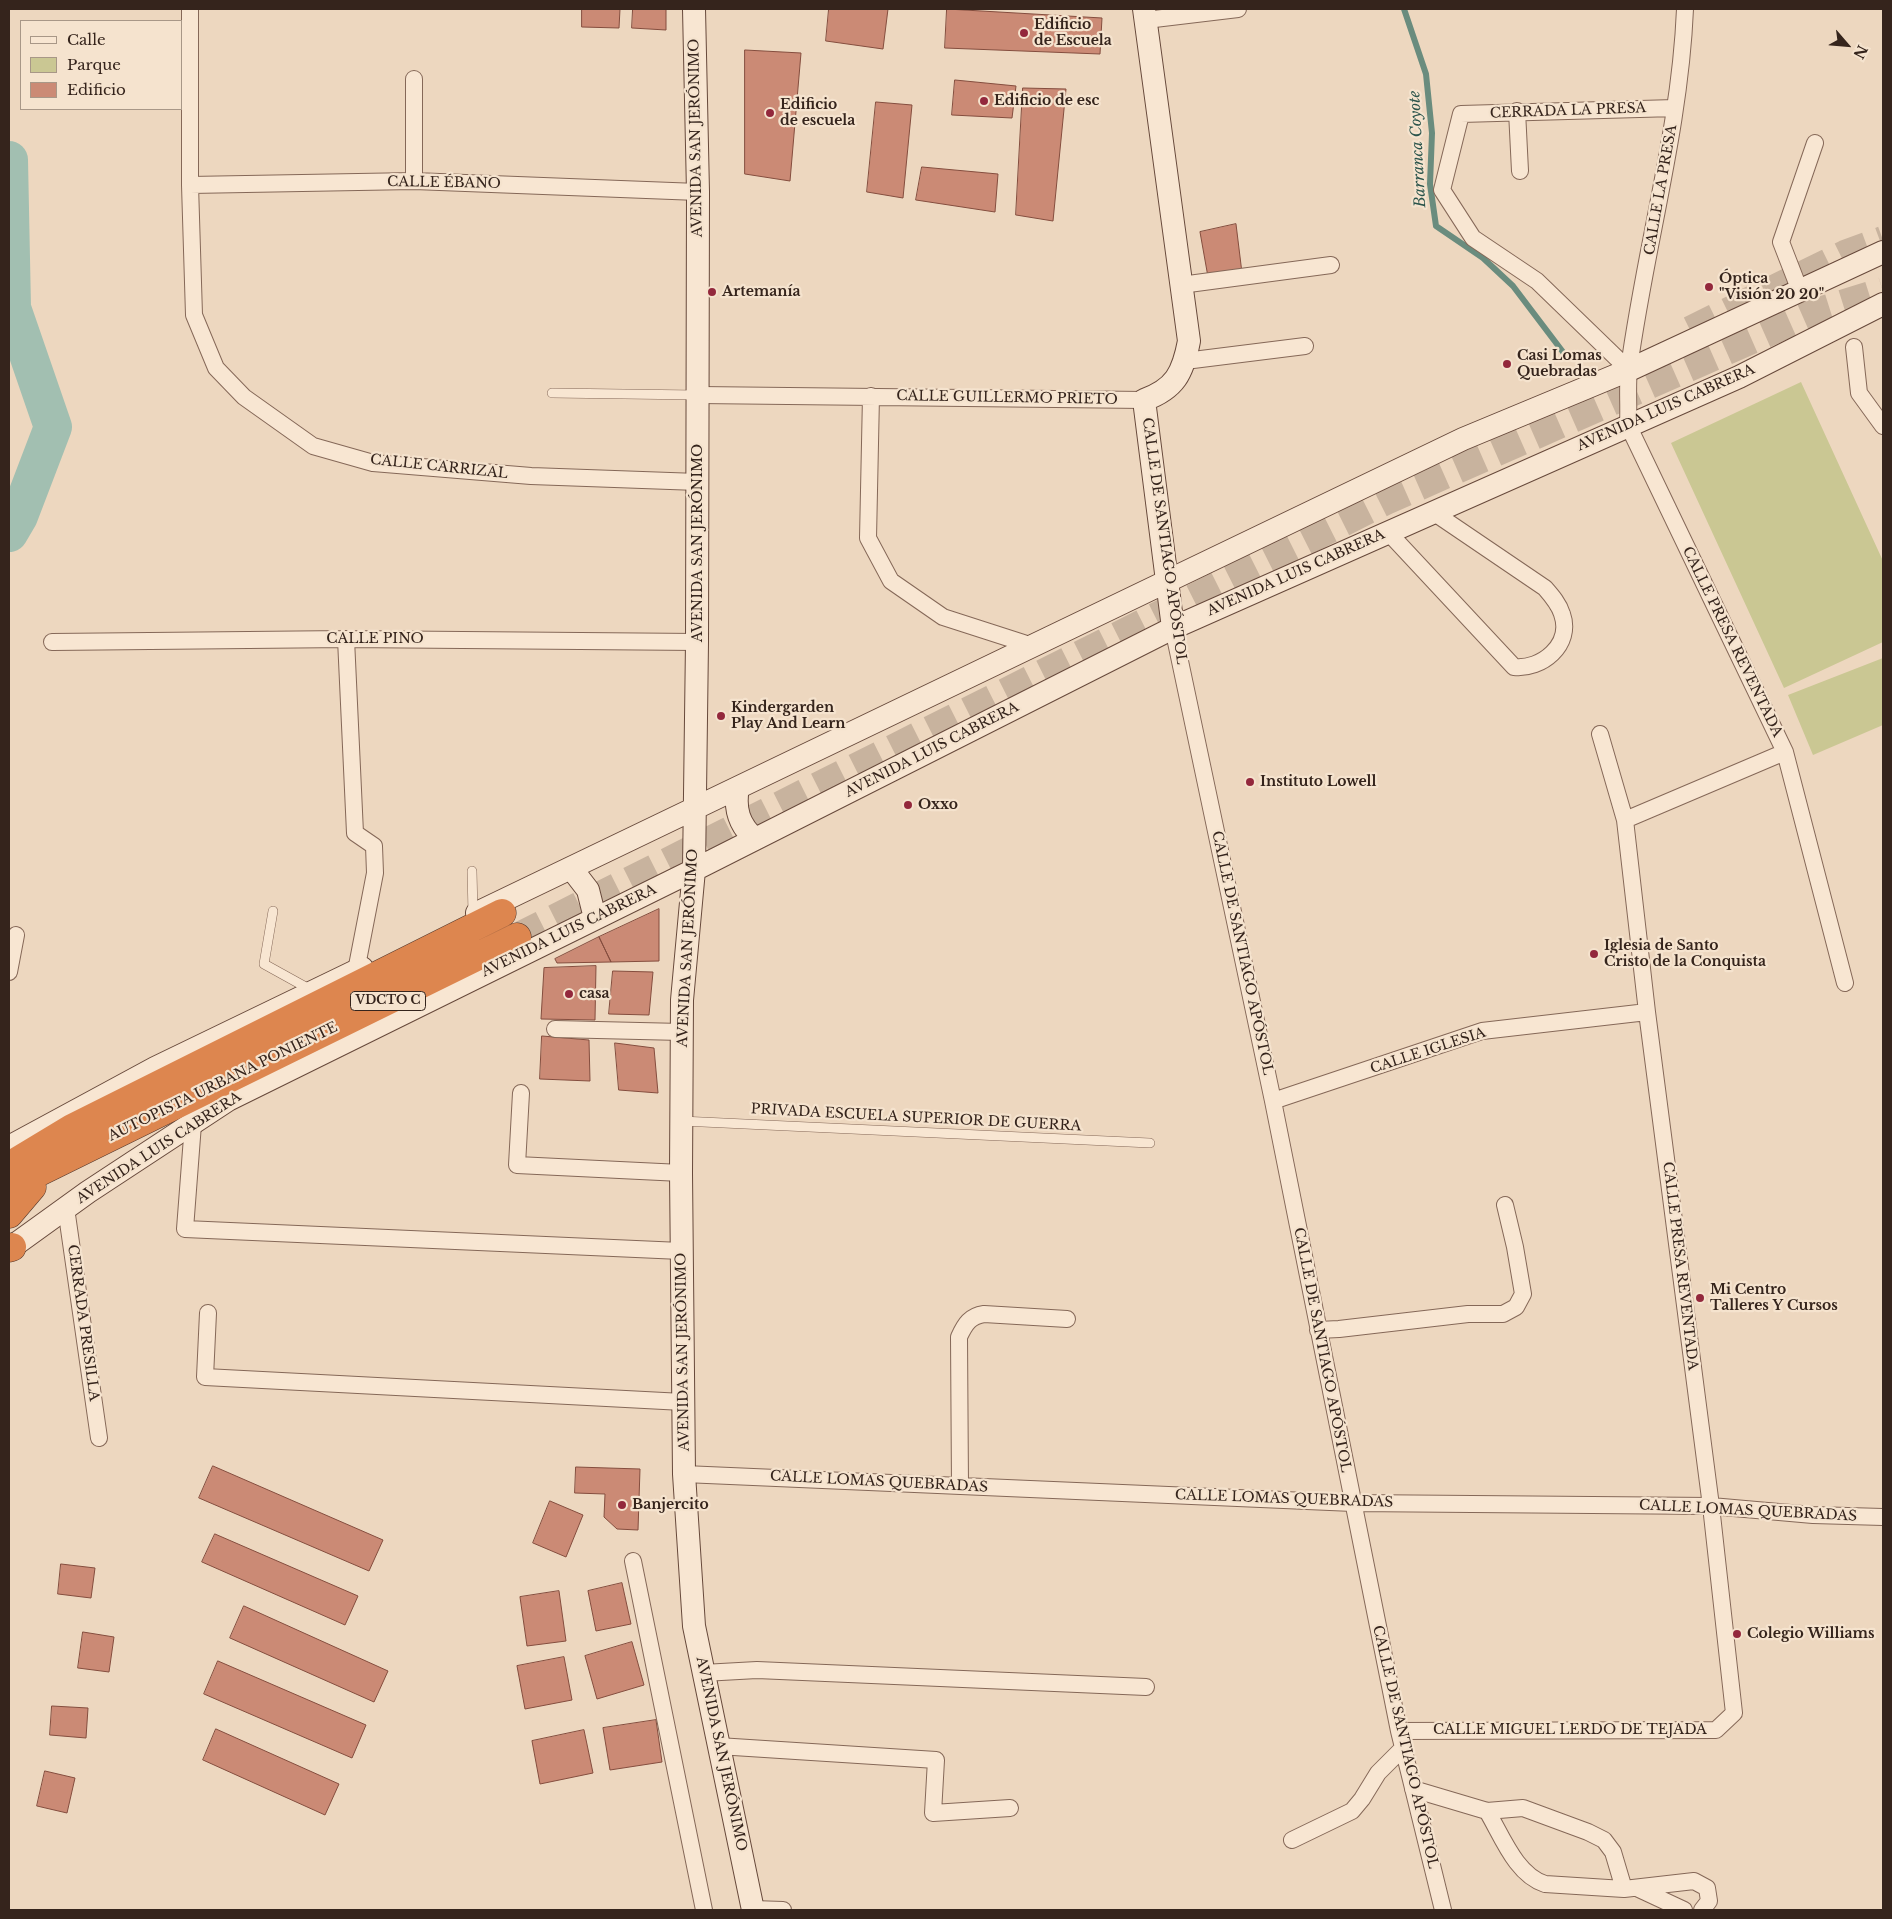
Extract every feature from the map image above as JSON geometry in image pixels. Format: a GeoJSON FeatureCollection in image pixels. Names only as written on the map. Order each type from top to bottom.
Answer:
{"type":"FeatureCollection","features":[{"type":"Feature","properties":{"kind":"highway","name":"AUTOPISTA URBANA PONIENTE"},"geometry":{"type":"LineString","coordinates":[[9,1166],[81,1124],[502,913]]}},
{"type":"Feature","properties":{"kind":"highway","name":"AUTOPISTA URBANA PONIENTE"},"geometry":{"type":"LineString","coordinates":[[20,1187],[89,1148],[517,937]]}},
{"type":"Feature","properties":{"kind":"highway"},"geometry":{"type":"LineString","coordinates":[[9,1206],[20,1187]]}},
{"type":"Feature","properties":{"kind":"highway"},"geometry":{"type":"LineString","coordinates":[[9,1214],[20,1187]]}},
{"type":"Feature","properties":{"kind":"main road","name":"AVENIDA SAN JERÓNIMO"},"geometry":{"type":"LineString","coordinates":[[694,9],[698,192],[699,395],[694,870],[682,1000],[680,1121],[684,1474],[694,1626],[753,1910]]}},
{"type":"Feature","properties":{"kind":"main road","name":"CALLE DE SANTIAGO APÓSTOL"},"geometry":{"type":"LineString","coordinates":[[1145,14],[1188,342],[1185,362],[1176,380],[1162,394],[1144,400],[1173,628]]}},
{"type":"Feature","properties":{"kind":"main road"},"geometry":{"type":"LineString","coordinates":[[9,1148],[155,1068],[1168,579],[1463,439],[1629,370],[1883,252]]}},
{"type":"Feature","properties":{"kind":"main road","name":"AVENIDA LUIS CABRERA"},"geometry":{"type":"LineString","coordinates":[[10,1248],[66,1208],[228,1100],[694,870],[1173,628],[1739,377],[1883,304]]}},
{"type":"Feature","properties":{"kind":"main road"},"geometry":{"type":"LineString","coordinates":[[738,788],[736,807],[739,817],[742,825],[755,839]]}},
{"type":"Feature","properties":{"kind":"main road"},"geometry":{"type":"LineString","coordinates":[[571,868],[588,890],[595,918]]}},
{"type":"Feature","properties":{"kind":"street","name":"CALLE CARRIZAL"},"geometry":{"type":"LineString","coordinates":[[190,9],[190,185],[194,315],[216,368],[244,397],[313,446],[374,462],[531,476],[698,482]]}},
{"type":"Feature","properties":{"kind":"street"},"geometry":{"type":"LineString","coordinates":[[1145,14],[1238,9]]}},
{"type":"Feature","properties":{"kind":"street","name":"CALLE LA PRESA"},"geometry":{"type":"LineString","coordinates":[[1629,370],[1675,108],[1683,46],[1685,9]]}},
{"type":"Feature","properties":{"kind":"street"},"geometry":{"type":"LineString","coordinates":[[414,79],[414,181]]}},
{"type":"Feature","properties":{"kind":"street","name":"CERRADA LA PRESA"},"geometry":{"type":"LineString","coordinates":[[1629,370],[1537,281],[1474,238],[1442,190],[1461,114],[1675,108]]}},
{"type":"Feature","properties":{"kind":"street"},"geometry":{"type":"LineString","coordinates":[[1517,111],[1520,172]]}},
{"type":"Feature","properties":{"kind":"street"},"geometry":{"type":"LineString","coordinates":[[1800,291],[1781,242],[1815,143]]}},
{"type":"Feature","properties":{"kind":"street","name":"CALLE ÉBANO"},"geometry":{"type":"LineString","coordinates":[[190,185],[414,181],[698,192]]}},
{"type":"Feature","properties":{"kind":"street"},"geometry":{"type":"LineString","coordinates":[[1181,285],[1331,265]]}},
{"type":"Feature","properties":{"kind":"street"},"geometry":{"type":"LineString","coordinates":[[1185,362],[1305,346]]}},
{"type":"Feature","properties":{"kind":"street"},"geometry":{"type":"LineString","coordinates":[[1854,347],[1859,393],[1883,426]]}},
{"type":"Feature","properties":{"kind":"street","name":"CALLE PRESA REVENTADA"},"geometry":{"type":"LineString","coordinates":[[1625,820],[1785,752],[1628,425],[1629,370]]}},
{"type":"Feature","properties":{"kind":"street","name":"CALLE GUILLERMO PRIETO"},"geometry":{"type":"LineString","coordinates":[[699,395],[1144,400]]}},
{"type":"Feature","properties":{"kind":"street"},"geometry":{"type":"LineString","coordinates":[[870,396],[868,538],[891,581],[943,617],[1032,646]]}},
{"type":"Feature","properties":{"kind":"street"},"geometry":{"type":"LineString","coordinates":[[1388,532],[1514,667],[1525,669],[1542,663],[1554,653],[1563,633],[1563,616],[1555,600],[1545,588],[1433,512]]}},
{"type":"Feature","properties":{"kind":"street","name":"CALLE DE SANTIAGO APÓSTOL"},"geometry":{"type":"LineString","coordinates":[[1173,628],[1273,1102],[1399,1731],[1443,1910]]}},
{"type":"Feature","properties":{"kind":"street"},"geometry":{"type":"LineString","coordinates":[[346,639],[355,833],[374,846],[375,874],[356,971]]}},
{"type":"Feature","properties":{"kind":"street","name":"CALLE PINO"},"geometry":{"type":"LineString","coordinates":[[52,642],[346,639],[697,642]]}},
{"type":"Feature","properties":{"kind":"street","name":"CALLE PRESA REVENTADA"},"geometry":{"type":"LineString","coordinates":[[1600,734],[1625,820],[1646,1012],[1711,1506],[1734,1713]]}},
{"type":"Feature","properties":{"kind":"street"},"geometry":{"type":"LineString","coordinates":[[1785,752],[1845,983]]}},
{"type":"Feature","properties":{"kind":"street"},"geometry":{"type":"LineString","coordinates":[[9,972],[16,935]]}},
{"type":"Feature","properties":{"kind":"street","name":"CALLE IGLESIA"},"geometry":{"type":"LineString","coordinates":[[1273,1102],[1482,1032],[1646,1012]]}},
{"type":"Feature","properties":{"kind":"street"},"geometry":{"type":"LineString","coordinates":[[555,1029],[682,1032]]}},
{"type":"Feature","properties":{"kind":"street"},"geometry":{"type":"LineString","coordinates":[[521,1093],[517,1165],[680,1172]]}},
{"type":"Feature","properties":{"kind":"street"},"geometry":{"type":"LineString","coordinates":[[193,1124],[185,1229],[682,1251]]}},
{"type":"Feature","properties":{"kind":"street"},"geometry":{"type":"LineString","coordinates":[[1318,1330],[1468,1314],[1503,1314],[1516,1307],[1523,1294],[1505,1205]]}},
{"type":"Feature","properties":{"kind":"street","name":"CERRADA PRESILLA"},"geometry":{"type":"LineString","coordinates":[[66,1208],[99,1438]]}},
{"type":"Feature","properties":{"kind":"street"},"geometry":{"type":"LineString","coordinates":[[208,1313],[205,1377],[683,1402]]}},
{"type":"Feature","properties":{"kind":"street"},"geometry":{"type":"LineString","coordinates":[[960,1486],[959,1336],[965,1324],[973,1316],[984,1314],[1067,1319]]}},
{"type":"Feature","properties":{"kind":"street","name":"CALLE LOMAS QUEBRADAS"},"geometry":{"type":"LineString","coordinates":[[684,1474],[1353,1503],[1711,1506],[1813,1515],[1883,1517]]}},
{"type":"Feature","properties":{"kind":"street"},"geometry":{"type":"LineString","coordinates":[[633,1561],[704,1910]]}},
{"type":"Feature","properties":{"kind":"street"},"geometry":{"type":"LineString","coordinates":[[704,1672],[757,1670],[1146,1687]]}},
{"type":"Feature","properties":{"kind":"street","name":"CALLE MIGUEL LERDO DE TEJADA"},"geometry":{"type":"LineString","coordinates":[[1399,1731],[1716,1730],[1734,1713]]}},
{"type":"Feature","properties":{"kind":"street"},"geometry":{"type":"LineString","coordinates":[[718,1746],[936,1760],[933,1813],[1010,1808]]}},
{"type":"Feature","properties":{"kind":"street"},"geometry":{"type":"LineString","coordinates":[[1292,1840],[1352,1811],[1378,1773],[1403,1748]]}},
{"type":"Feature","properties":{"kind":"street"},"geometry":{"type":"LineString","coordinates":[[1413,1789],[1487,1811],[1524,1808],[1588,1832],[1604,1840],[1613,1852],[1632,1889],[1684,1910]]}},
{"type":"Feature","properties":{"kind":"street"},"geometry":{"type":"LineString","coordinates":[[1487,1811],[1523,1871],[1533,1880],[1545,1884],[1632,1889],[1694,1881],[1707,1888],[1709,1901],[1702,1910]]}},
{"type":"Feature","properties":{"kind":"street"},"geometry":{"type":"LineString","coordinates":[[753,1910],[783,1910]]}},
{"type":"Feature","properties":{"kind":"lane"},"geometry":{"type":"LineString","coordinates":[[552,393],[699,395]]}},
{"type":"Feature","properties":{"kind":"lane"},"geometry":{"type":"LineString","coordinates":[[472,871],[473,915]]}},
{"type":"Feature","properties":{"kind":"lane"},"geometry":{"type":"LineString","coordinates":[[273,911],[264,964],[313,992]]}},
{"type":"Feature","properties":{"kind":"lane","name":"PRIVADA ESCUELA SUPERIOR DE GUERRA"},"geometry":{"type":"LineString","coordinates":[[680,1121],[1150,1143]]}},
{"type":"Feature","properties":{"kind":"green space"},"geometry":{"type":"Polygon","coordinates":[[[1801,382],[1883,561],[1883,642],[1784,688],[1671,443],[1801,382]]]}},
{"type":"Feature","properties":{"kind":"green space"},"geometry":{"type":"Polygon","coordinates":[[[1883,658],[1883,725],[1813,755],[1788,695],[1883,658]]]}},
{"type":"Feature","properties":{"kind":"building"},"geometry":{"type":"Polygon","coordinates":[[[582,9],[620,9],[619,28],[582,27],[582,9]]]}},
{"type":"Feature","properties":{"kind":"building"},"geometry":{"type":"Polygon","coordinates":[[[633,9],[666,9],[666,30],[632,28],[633,9]]]}},
{"type":"Feature","properties":{"kind":"building"},"geometry":{"type":"Polygon","coordinates":[[[829,9],[888,9],[883,49],[826,41],[829,9]]]}},
{"type":"Feature","properties":{"kind":"building","name":"Edificio de Escuela"},"geometry":{"type":"Polygon","coordinates":[[[947,9],[1102,18],[1100,54],[945,48],[947,9]]]}},
{"type":"Feature","properties":{"kind":"building","name":"Edificio de escuela"},"geometry":{"type":"Polygon","coordinates":[[[745,50],[801,53],[790,181],[745,174],[745,50]]]}},
{"type":"Feature","properties":{"kind":"building","name":"Edificio de esc"},"geometry":{"type":"Polygon","coordinates":[[[955,80],[1016,86],[1012,118],[952,115],[955,80]]]}},
{"type":"Feature","properties":{"kind":"building","name":"Edificio de Escuela"},"geometry":{"type":"Polygon","coordinates":[[[1023,88],[1066,89],[1053,221],[1016,215],[1023,88]]]}},
{"type":"Feature","properties":{"kind":"building","name":"Edificio de escuela"},"geometry":{"type":"Polygon","coordinates":[[[876,102],[912,105],[903,198],[867,192],[876,102]]]}},
{"type":"Feature","properties":{"kind":"building"},"geometry":{"type":"Polygon","coordinates":[[[922,167],[998,174],[995,212],[916,200],[922,167]]]}},
{"type":"Feature","properties":{"kind":"building"},"geometry":{"type":"Polygon","coordinates":[[[1236,224],[1242,273],[1208,277],[1200,232],[1236,224]]]}},
{"type":"Feature","properties":{"kind":"building"},"geometry":{"type":"Polygon","coordinates":[[[659,909],[659,961],[611,962],[599,937],[659,909]]]}},
{"type":"Feature","properties":{"kind":"building"},"geometry":{"type":"Polygon","coordinates":[[[599,937],[611,962],[557,963],[555,959],[599,937]]]}},
{"type":"Feature","properties":{"kind":"building","name":"casa"},"geometry":{"type":"Polygon","coordinates":[[[596,966],[595,1020],[541,1019],[544,968],[596,966]]]}},
{"type":"Feature","properties":{"kind":"building","name":"casa"},"geometry":{"type":"Polygon","coordinates":[[[613,971],[653,972],[649,1015],[609,1014],[613,971]]]}},
{"type":"Feature","properties":{"kind":"building","name":"casa"},"geometry":{"type":"Polygon","coordinates":[[[542,1036],[589,1040],[590,1081],[540,1079],[542,1036]]]}},
{"type":"Feature","properties":{"kind":"building"},"geometry":{"type":"Polygon","coordinates":[[[615,1043],[654,1048],[658,1093],[619,1090],[615,1043]]]}},
{"type":"Feature","properties":{"kind":"building"},"geometry":{"type":"Polygon","coordinates":[[[213,1466],[383,1540],[369,1571],[199,1498],[213,1466]]]}},
{"type":"Feature","properties":{"kind":"building","name":"Banjercito"},"geometry":{"type":"Polygon","coordinates":[[[576,1467],[640,1469],[638,1530],[617,1529],[604,1517],[605,1494],[575,1493],[576,1467]]]}},
{"type":"Feature","properties":{"kind":"building"},"geometry":{"type":"Polygon","coordinates":[[[550,1501],[583,1515],[566,1557],[533,1543],[550,1501]]]}},
{"type":"Feature","properties":{"kind":"building"},"geometry":{"type":"Polygon","coordinates":[[[215,1534],[358,1596],[345,1625],[202,1562],[215,1534]]]}},
{"type":"Feature","properties":{"kind":"building"},"geometry":{"type":"Polygon","coordinates":[[[61,1564],[95,1568],[91,1598],[58,1594],[61,1564]]]}},
{"type":"Feature","properties":{"kind":"building"},"geometry":{"type":"Polygon","coordinates":[[[622,1583],[631,1624],[596,1631],[588,1591],[622,1583]]]}},
{"type":"Feature","properties":{"kind":"building"},"geometry":{"type":"Polygon","coordinates":[[[559,1591],[566,1641],[527,1646],[520,1597],[559,1591]]]}},
{"type":"Feature","properties":{"kind":"building"},"geometry":{"type":"Polygon","coordinates":[[[244,1606],[388,1671],[374,1702],[230,1638],[244,1606]]]}},
{"type":"Feature","properties":{"kind":"building"},"geometry":{"type":"Polygon","coordinates":[[[83,1632],[114,1637],[109,1672],[78,1668],[83,1632]]]}},
{"type":"Feature","properties":{"kind":"building"},"geometry":{"type":"Polygon","coordinates":[[[632,1642],[644,1685],[597,1699],[585,1656],[632,1642]]]}},
{"type":"Feature","properties":{"kind":"building"},"geometry":{"type":"Polygon","coordinates":[[[564,1657],[572,1700],[525,1709],[517,1666],[564,1657]]]}},
{"type":"Feature","properties":{"kind":"building"},"geometry":{"type":"Polygon","coordinates":[[[218,1661],[366,1725],[352,1758],[204,1694],[218,1661]]]}},
{"type":"Feature","properties":{"kind":"building"},"geometry":{"type":"Polygon","coordinates":[[[52,1706],[88,1708],[86,1738],[50,1735],[52,1706]]]}},
{"type":"Feature","properties":{"kind":"building"},"geometry":{"type":"Polygon","coordinates":[[[656,1720],[662,1762],[610,1770],[603,1728],[656,1720]]]}},
{"type":"Feature","properties":{"kind":"building"},"geometry":{"type":"Polygon","coordinates":[[[216,1729],[339,1784],[325,1815],[203,1760],[216,1729]]]}},
{"type":"Feature","properties":{"kind":"building"},"geometry":{"type":"Polygon","coordinates":[[[584,1730],[593,1773],[540,1784],[532,1741],[584,1730]]]}},
{"type":"Feature","properties":{"kind":"building"},"geometry":{"type":"Polygon","coordinates":[[[45,1771],[75,1778],[67,1813],[37,1806],[45,1771]]]}},
{"type":"Feature","properties":{"kind":"waterway","name":"Barranca Coyote"},"geometry":{"type":"LineString","coordinates":[[1404,9],[1426,74],[1432,133],[1430,184],[1436,226],[1483,258],[1513,286],[1566,356]]}},
{"type":"Feature","properties":{"kind":"waterway"},"geometry":{"type":"LineString","coordinates":[[9,160],[12,308],[53,427],[19,516],[9,533]]}},
{"type":"Feature","properties":{"kind":"tunnel"},"geometry":{"type":"LineString","coordinates":[[1690,330],[1845,254],[1883,240]]}},
{"type":"Feature","properties":{"kind":"tunnel"},"geometry":{"type":"LineString","coordinates":[[517,937],[1386,501],[1813,313],[1883,291]]}},
{"type":"Feature","properties":{"kind":"place","name":"Edificio de Escuela"},"geometry":{"type":"Point","coordinates":[1024,33]}},
{"type":"Feature","properties":{"kind":"place","name":"Edificio de esc"},"geometry":{"type":"Point","coordinates":[984,101]}},
{"type":"Feature","properties":{"kind":"place","name":"Edificio de escuela"},"geometry":{"type":"Point","coordinates":[770,113]}},
{"type":"Feature","properties":{"kind":"place","name":"Óptica \"Visión 20 20\""},"geometry":{"type":"Point","coordinates":[1709,287]}},
{"type":"Feature","properties":{"kind":"place","name":"Artemanía"},"geometry":{"type":"Point","coordinates":[712,292]}},
{"type":"Feature","properties":{"kind":"place","name":"Casi Lomas Quebradas"},"geometry":{"type":"Point","coordinates":[1507,364]}},
{"type":"Feature","properties":{"kind":"place","name":"Kindergarden Play And Learn"},"geometry":{"type":"Point","coordinates":[721,716]}},
{"type":"Feature","properties":{"kind":"place","name":"Instituto Lowell"},"geometry":{"type":"Point","coordinates":[1250,782]}},
{"type":"Feature","properties":{"kind":"place","name":"Oxxo"},"geometry":{"type":"Point","coordinates":[908,805]}},
{"type":"Feature","properties":{"kind":"place","name":"Iglesia de Santo Cristo de la Conquista"},"geometry":{"type":"Point","coordinates":[1594,954]}},
{"type":"Feature","properties":{"kind":"place","name":"casa"},"geometry":{"type":"Point","coordinates":[569,994]}},
{"type":"Feature","properties":{"kind":"place","name":"Mi Centro Talleres Y Cursos"},"geometry":{"type":"Point","coordinates":[1700,1298]}},
{"type":"Feature","properties":{"kind":"place","name":"Banjercito"},"geometry":{"type":"Point","coordinates":[622,1505]}},
{"type":"Feature","properties":{"kind":"place","name":"Colegio Williams"},"geometry":{"type":"Point","coordinates":[1737,1634]}}]}
